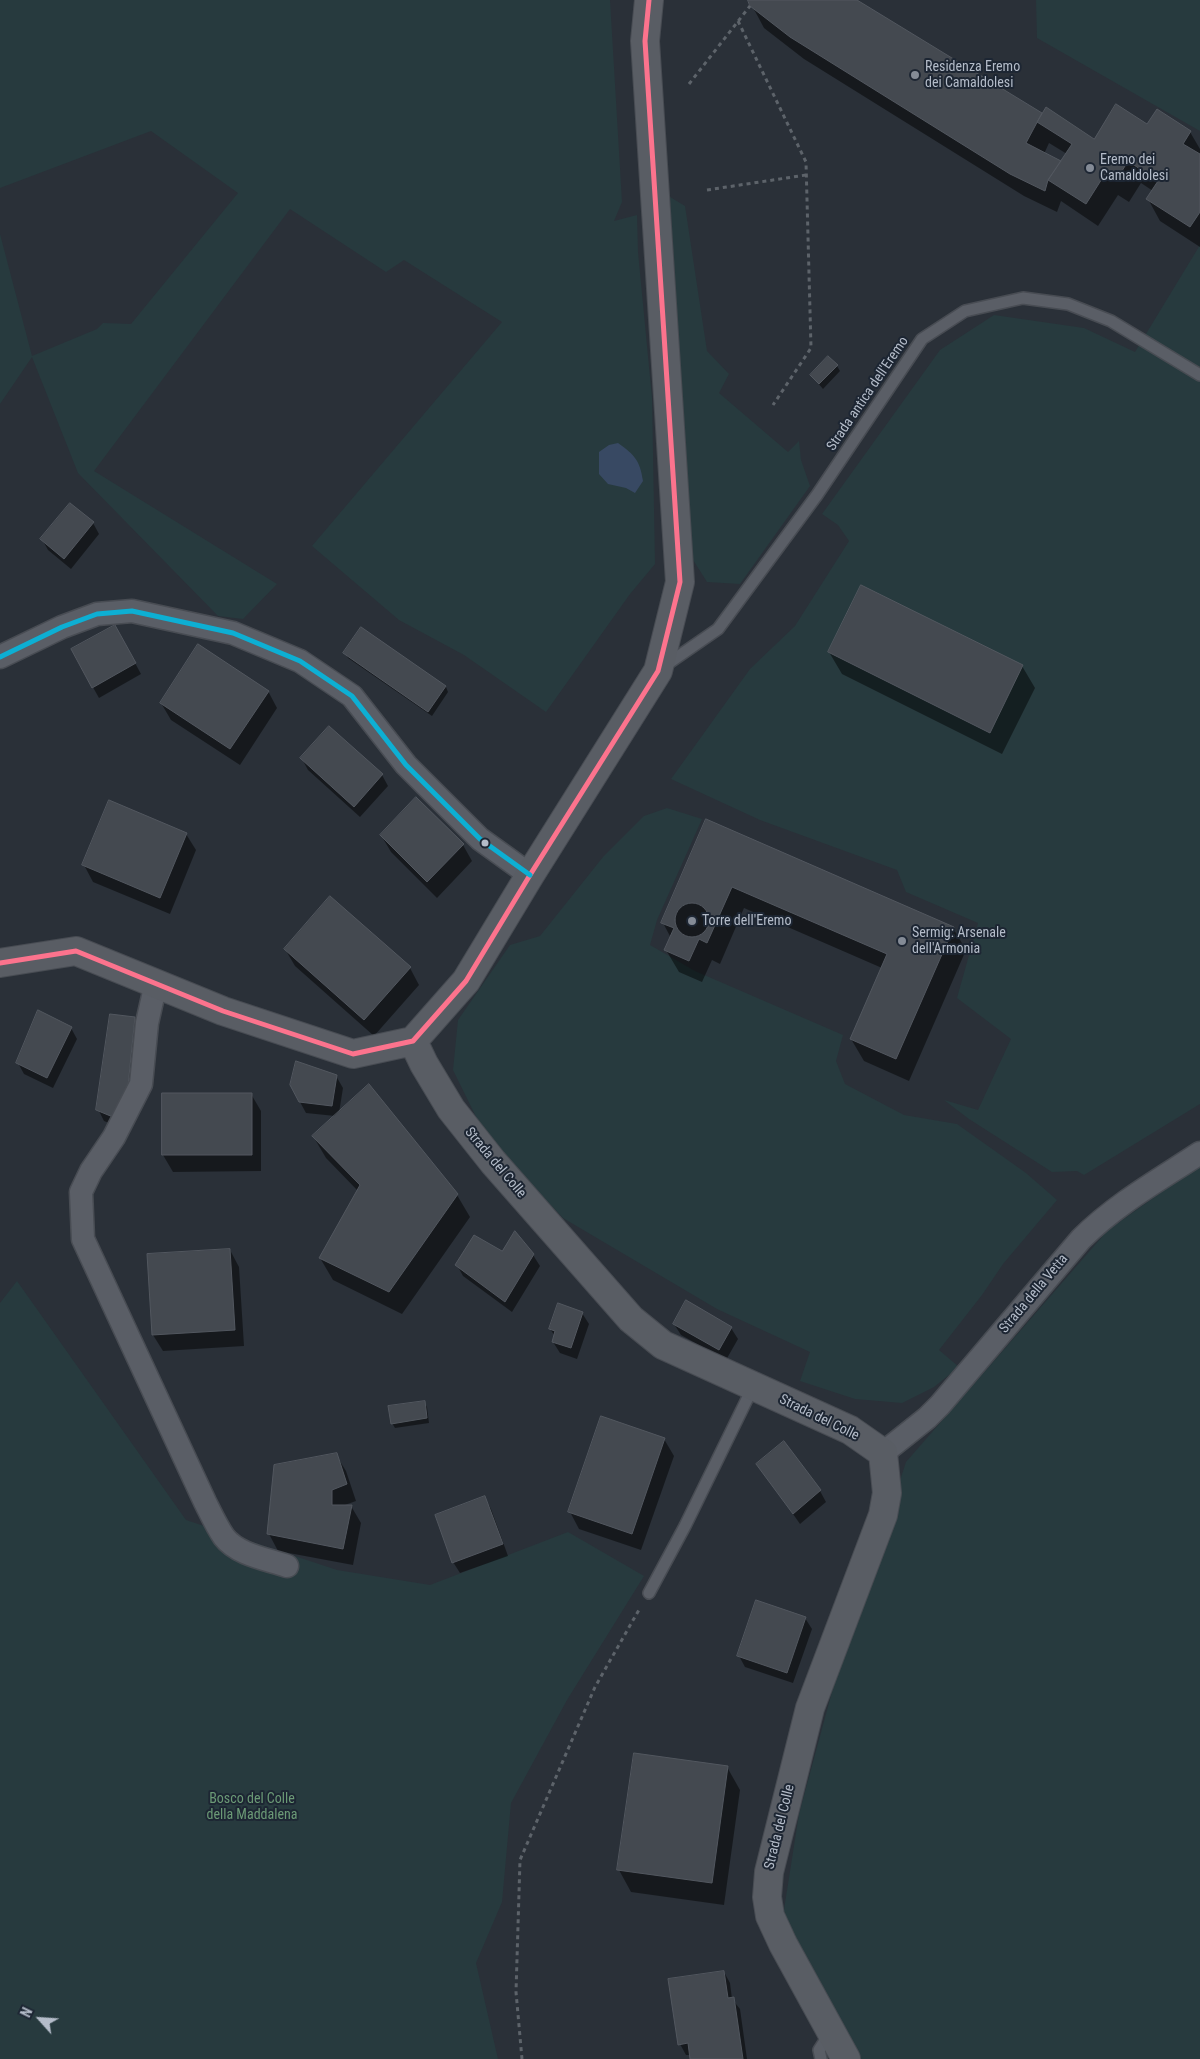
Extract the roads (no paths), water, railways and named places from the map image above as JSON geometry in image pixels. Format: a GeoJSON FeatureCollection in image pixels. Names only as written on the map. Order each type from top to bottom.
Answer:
{"type":"FeatureCollection","features":[{"type":"Feature","properties":{"kind":"street"},"geometry":{"type":"LineString","coordinates":[[0,963],[76,951],[224,1011],[353,1054],[413,1041],[466,981],[658,671],[680,582],[645,41],[648,0]]}},
{"type":"Feature","properties":{"kind":"street"},"geometry":{"type":"LineString","coordinates":[[0,658],[62,627],[97,614],[106,613],[132,611],[233,633],[300,661],[352,696],[413,772],[480,839],[530,875]]}},
{"type":"Feature","properties":{"kind":"street"},"geometry":{"type":"LineString","coordinates":[[156,983],[147,1023],[141,1084],[114,1137],[91,1171],[81,1192],[83,1239],[205,1502],[224,1537],[234,1546],[248,1553],[287,1566]]}},
{"type":"Feature","properties":{"kind":"street","name":"Strada del Colle"},"geometry":{"type":"LineString","coordinates":[[413,1041],[424,1064],[451,1109],[493,1162],[632,1319],[663,1345],[850,1430],[883,1453],[887,1492],[883,1515],[810,1708],[769,1872],[767,1897],[770,1916],[783,1944],[846,2059]]}},
{"type":"Feature","properties":{"kind":"street","name":"Strada della Vetta"},"geometry":{"type":"LineString","coordinates":[[883,1453],[927,1418],[940,1405],[1081,1239],[1098,1222],[1116,1208],[1200,1153]]}},
{"type":"Feature","properties":{"kind":"lane","name":"Strada antica dell'Eremo"},"geometry":{"type":"LineString","coordinates":[[658,671],[718,628],[817,495],[922,339],[965,311],[1024,298],[1068,304],[1111,321],[1200,375]]}},
{"type":"Feature","properties":{"kind":"lane"},"geometry":{"type":"LineString","coordinates":[[649,1593],[685,1526],[753,1387]]}},
{"type":"Feature","properties":{"kind":"lane"},"geometry":{"type":"LineString","coordinates":[[821,2059],[819,2050],[831,2032]]}},
{"type":"Feature","properties":{"kind":"water"},"geometry":{"type":"Polygon","coordinates":[[[618,443],[633,455],[640,468],[643,481],[635,493],[626,488],[608,484],[599,474],[599,452],[609,445],[618,443]]]}},
{"type":"Feature","properties":{"kind":"place","name":"Residenza Eremo dei Camaldolesi"},"geometry":{"type":"Point","coordinates":[915,75]}},
{"type":"Feature","properties":{"kind":"place","name":"Eremo dei Camaldolesi"},"geometry":{"type":"Point","coordinates":[1090,168]}},
{"type":"Feature","properties":{"kind":"place","name":"Torre dell'Eremo"},"geometry":{"type":"Point","coordinates":[692,921]}},
{"type":"Feature","properties":{"kind":"place","name":"Sermig: Arsenale dell'Armonia"},"geometry":{"type":"Point","coordinates":[902,941]}},
{"type":"Feature","properties":{"kind":"park label","name":"Bosco del Colle della Maddalena"},"geometry":{"type":"Point","coordinates":[252,1808]}}]}
